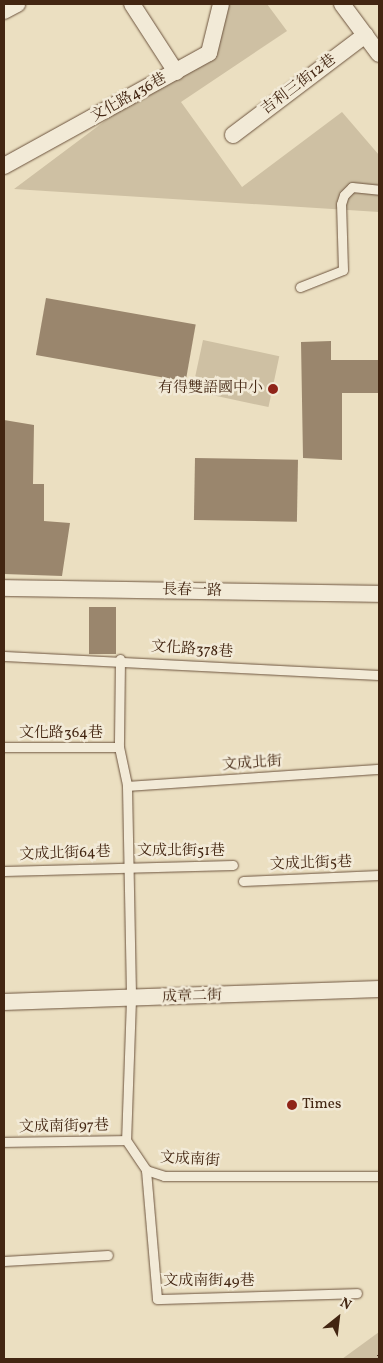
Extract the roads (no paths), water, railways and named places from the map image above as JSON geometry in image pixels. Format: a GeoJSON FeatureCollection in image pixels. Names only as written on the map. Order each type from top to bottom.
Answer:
{"type":"FeatureCollection","features":[{"type":"Feature","properties":{"kind":"street"},"geometry":{"type":"LineString","coordinates":[[4,11],[17,4]]}},
{"type":"Feature","properties":{"kind":"street"},"geometry":{"type":"LineString","coordinates":[[132,4],[176,72]]}},
{"type":"Feature","properties":{"kind":"street","name":"文化路436巷"},"geometry":{"type":"LineString","coordinates":[[4,166],[209,53],[221,4]]}},
{"type":"Feature","properties":{"kind":"street"},"geometry":{"type":"LineString","coordinates":[[342,4],[379,54]]}},
{"type":"Feature","properties":{"kind":"street","name":"吉利三街12巷"},"geometry":{"type":"LineString","coordinates":[[233,135],[365,36]]}},
{"type":"Feature","properties":{"kind":"street","name":"長春一路"},"geometry":{"type":"LineString","coordinates":[[4,588],[379,594]]}},
{"type":"Feature","properties":{"kind":"street","name":"成章二街"},"geometry":{"type":"LineString","coordinates":[[4,1002],[379,989]]}},
{"type":"Feature","properties":{"kind":"lane"},"geometry":{"type":"LineString","coordinates":[[300,287],[343,270],[340,204],[344,195],[352,187],[379,190]]}},
{"type":"Feature","properties":{"kind":"lane","name":"文化路378巷"},"geometry":{"type":"LineString","coordinates":[[4,656],[120,659],[379,675]]}},
{"type":"Feature","properties":{"kind":"lane"},"geometry":{"type":"LineString","coordinates":[[120,659],[119,748],[127,786],[131,999],[126,1140]]}},
{"type":"Feature","properties":{"kind":"lane","name":"文化路364巷"},"geometry":{"type":"LineString","coordinates":[[4,747],[119,748]]}},
{"type":"Feature","properties":{"kind":"lane","name":"文成北街"},"geometry":{"type":"LineString","coordinates":[[127,786],[379,770]]}},
{"type":"Feature","properties":{"kind":"lane","name":"文成北街51巷"},"geometry":{"type":"LineString","coordinates":[[128,866],[233,865]]}},
{"type":"Feature","properties":{"kind":"lane","name":"文成北街64巷"},"geometry":{"type":"LineString","coordinates":[[4,871],[128,866]]}},
{"type":"Feature","properties":{"kind":"lane","name":"文成北街5巷"},"geometry":{"type":"LineString","coordinates":[[243,881],[379,875]]}},
{"type":"Feature","properties":{"kind":"lane","name":"文成南街97巷"},"geometry":{"type":"LineString","coordinates":[[4,1142],[126,1140]]}},
{"type":"Feature","properties":{"kind":"lane","name":"文成南街"},"geometry":{"type":"LineString","coordinates":[[126,1140],[146,1170],[164,1176],[379,1176]]}},
{"type":"Feature","properties":{"kind":"lane","name":"文成南街49巷"},"geometry":{"type":"LineString","coordinates":[[146,1170],[157,1299],[357,1293]]}},
{"type":"Feature","properties":{"kind":"lane"},"geometry":{"type":"LineString","coordinates":[[4,1261],[108,1255]]}},
{"type":"Feature","properties":{"kind":"place","name":"有得雙語國中小"},"geometry":{"type":"Point","coordinates":[273,389]}},
{"type":"Feature","properties":{"kind":"place","name":"Times"},"geometry":{"type":"Point","coordinates":[292,1105]}}]}
